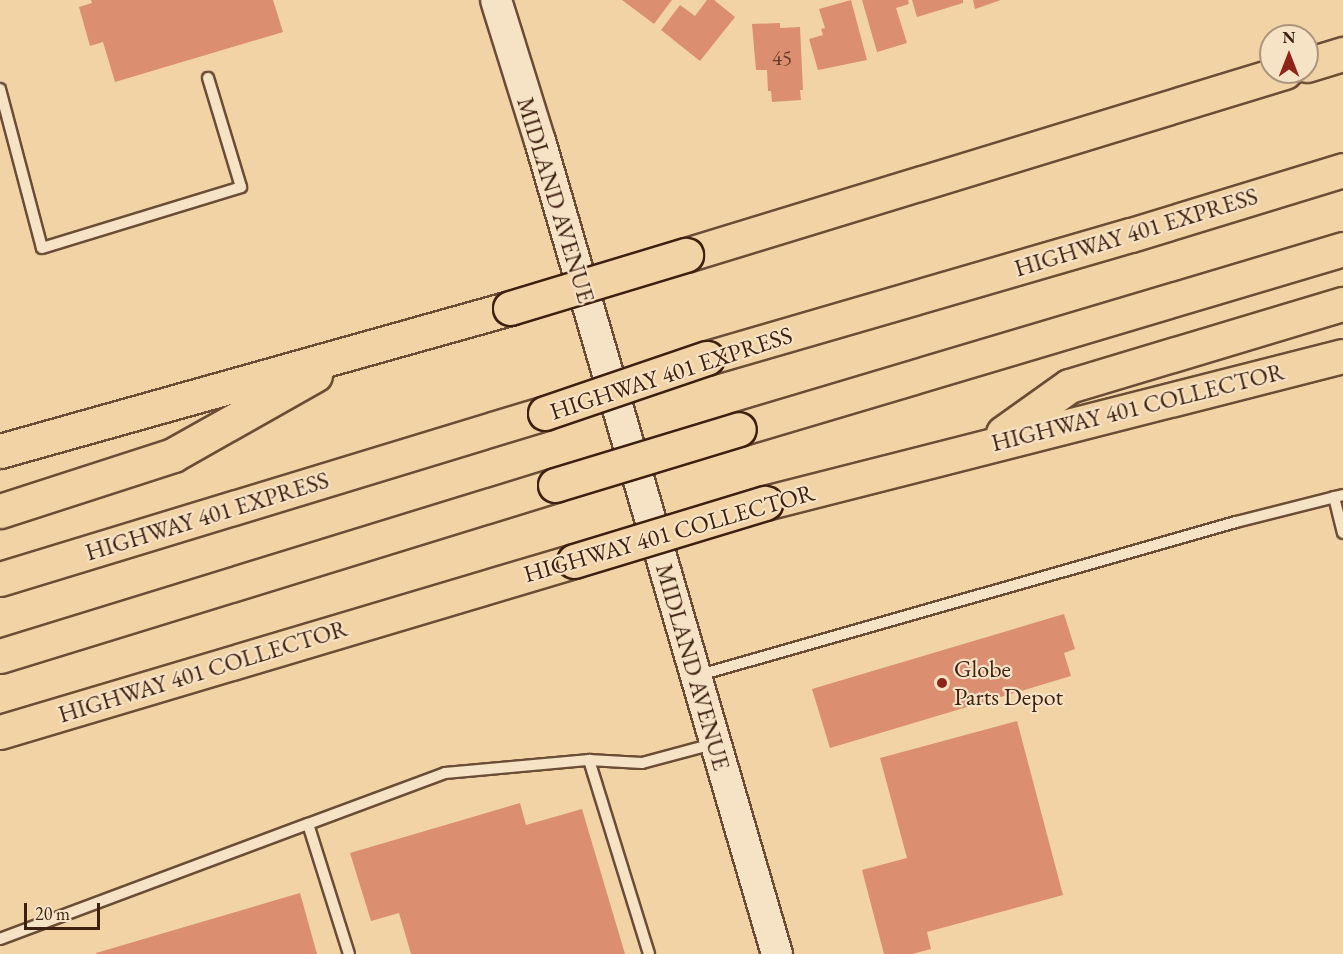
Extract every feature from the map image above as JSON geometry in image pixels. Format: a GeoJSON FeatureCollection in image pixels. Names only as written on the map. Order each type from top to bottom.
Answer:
{"type":"FeatureCollection","features":[{"type":"Feature","properties":{"kind":"highway"},"geometry":{"type":"LineString","coordinates":[[1319,61],[1343,54]]}},
{"type":"Feature","properties":{"kind":"highway"},"geometry":{"type":"LineString","coordinates":[[0,452],[510,308],[1259,80]]}},
{"type":"Feature","properties":{"kind":"highway","name":"HIGHWAY 401 EXPRESS"},"geometry":{"type":"LineString","coordinates":[[0,579],[545,413],[707,358],[1120,238],[1343,170]]}},
{"type":"Feature","properties":{"kind":"highway"},"geometry":{"type":"LineString","coordinates":[[0,656],[739,429],[1343,249]]}},
{"type":"Feature","properties":{"kind":"highway"},"geometry":{"type":"LineString","coordinates":[[987,445],[1069,386],[1343,304]]}},
{"type":"Feature","properties":{"kind":"highway"},"geometry":{"type":"LineString","coordinates":[[0,511],[173,455],[361,349]]}},
{"type":"Feature","properties":{"kind":"highway","name":"HIGHWAY 401 COLLECTOR"},"geometry":{"type":"LineString","coordinates":[[0,732],[765,503],[1343,356]]}},
{"type":"Feature","properties":{"kind":"main road","name":"MIDLAND AVENUE"},"geometry":{"type":"LineString","coordinates":[[496,0],[777,954]]}},
{"type":"Feature","properties":{"kind":"lane"},"geometry":{"type":"LineString","coordinates":[[0,89],[42,248],[241,187],[208,78]]}},
{"type":"Feature","properties":{"kind":"lane"},"geometry":{"type":"LineString","coordinates":[[696,676],[1236,522],[1339,496],[1343,533]]}},
{"type":"Feature","properties":{"kind":"lane"},"geometry":{"type":"LineString","coordinates":[[0,939],[445,773],[589,760],[642,763],[716,743]]}},
{"type":"Feature","properties":{"kind":"lane"},"geometry":{"type":"LineString","coordinates":[[589,760],[649,954]]}},
{"type":"Feature","properties":{"kind":"lane"},"geometry":{"type":"LineString","coordinates":[[308,824],[349,954]]}},
{"type":"Feature","properties":{"kind":"building"},"geometry":{"type":"Polygon","coordinates":[[[91,0],[273,0],[283,32],[115,82],[103,42],[90,46],[79,7],[92,3],[91,0]]]}},
{"type":"Feature","properties":{"kind":"building"},"geometry":{"type":"Polygon","coordinates":[[[622,0],[672,0],[654,24],[622,0]]]}},
{"type":"Feature","properties":{"kind":"building"},"geometry":{"type":"Polygon","coordinates":[[[707,0],[714,0],[735,17],[700,61],[661,30],[680,5],[695,16],[707,0]]]}},
{"type":"Feature","properties":{"kind":"building"},"geometry":{"type":"Polygon","coordinates":[[[851,0],[867,60],[818,70],[809,39],[823,35],[821,29],[825,28],[819,9],[851,0]]]}},
{"type":"Feature","properties":{"kind":"building"},"geometry":{"type":"Polygon","coordinates":[[[862,0],[908,0],[909,4],[896,8],[907,43],[877,52],[862,0]]]}},
{"type":"Feature","properties":{"kind":"building"},"geometry":{"type":"Polygon","coordinates":[[[912,0],[963,0],[963,3],[917,17],[912,0]]]}},
{"type":"Feature","properties":{"kind":"building"},"geometry":{"type":"Polygon","coordinates":[[[973,0],[1001,0],[975,9],[973,0]]]}},
{"type":"Feature","properties":{"kind":"building"},"geometry":{"type":"Polygon","coordinates":[[[780,23],[780,28],[800,27],[803,90],[800,90],[801,100],[772,102],[771,91],[768,91],[767,70],[756,70],[752,24],[780,23]]]}},
{"type":"Feature","properties":{"kind":"building","name":"Globe Parts Depot"},"geometry":{"type":"Polygon","coordinates":[[[1064,614],[1075,649],[1064,653],[1071,676],[830,748],[812,689],[1064,614]]]}},
{"type":"Feature","properties":{"kind":"building"},"geometry":{"type":"Polygon","coordinates":[[[1017,721],[1063,895],[927,932],[931,949],[912,954],[884,954],[862,870],[907,858],[880,758],[1017,721]]]}},
{"type":"Feature","properties":{"kind":"building"},"geometry":{"type":"Polygon","coordinates":[[[520,803],[526,825],[582,809],[625,954],[411,954],[399,913],[371,921],[350,853],[520,803]]]}},
{"type":"Feature","properties":{"kind":"building"},"geometry":{"type":"Polygon","coordinates":[[[300,893],[317,954],[96,954],[96,953],[300,893]]]}},
{"type":"Feature","properties":{"kind":"place","name":"Globe Parts Depot"},"geometry":{"type":"Point","coordinates":[942,683]}}]}
